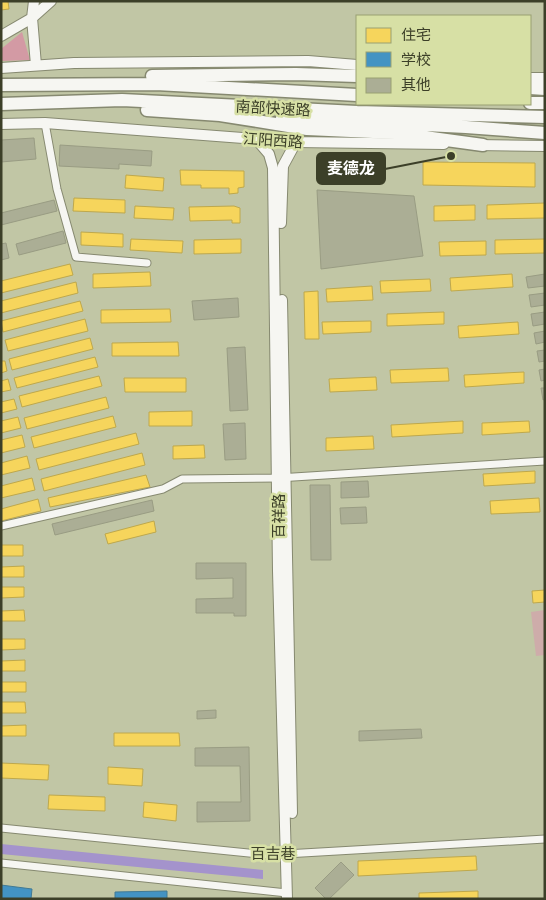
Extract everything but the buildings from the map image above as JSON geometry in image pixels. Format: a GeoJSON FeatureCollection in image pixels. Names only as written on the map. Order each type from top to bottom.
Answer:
{"type":"FeatureCollection","features":[{"type":"Feature","properties":{"kind":"highway"},"geometry":{"type":"LineString","coordinates":[[212,75],[356,83]]}},
{"type":"Feature","properties":{"kind":"highway"},"geometry":{"type":"LineString","coordinates":[[39,83],[117,76],[356,76]]}},
{"type":"Feature","properties":{"kind":"highway","name":"南部快速路"},"geometry":{"type":"LineString","coordinates":[[1,85],[39,83],[156,84],[356,95]]}},
{"type":"Feature","properties":{"kind":"highway"},"geometry":{"type":"LineString","coordinates":[[531,88],[545,89]]}},
{"type":"Feature","properties":{"kind":"highway","name":"南部快速路"},"geometry":{"type":"LineString","coordinates":[[1,104],[122,100],[357,112],[545,116]]}},
{"type":"Feature","properties":{"kind":"highway"},"geometry":{"type":"LineString","coordinates":[[38,102],[220,115],[427,126],[545,128]]}},
{"type":"Feature","properties":{"kind":"highway"},"geometry":{"type":"LineString","coordinates":[[531,103],[545,103]]}},
{"type":"Feature","properties":{"kind":"highway"},"geometry":{"type":"LineString","coordinates":[[220,115],[307,130],[394,133],[483,145]]}},
{"type":"Feature","properties":{"kind":"highway"},"geometry":{"type":"LineString","coordinates":[[466,127],[545,133]]}},
{"type":"Feature","properties":{"kind":"street"},"geometry":{"type":"LineString","coordinates":[[34,1],[32,18],[36,65]]}},
{"type":"Feature","properties":{"kind":"street"},"geometry":{"type":"LineString","coordinates":[[1,36],[32,18],[50,1]]}},
{"type":"Feature","properties":{"kind":"street"},"geometry":{"type":"LineString","coordinates":[[1,68],[36,65],[308,62],[356,65]]}},
{"type":"Feature","properties":{"kind":"street"},"geometry":{"type":"LineString","coordinates":[[531,78],[545,78]]}},
{"type":"Feature","properties":{"kind":"street"},"geometry":{"type":"LineString","coordinates":[[45,123],[58,189],[76,258],[147,263]]}},
{"type":"Feature","properties":{"kind":"street","name":"江阳西路"},"geometry":{"type":"LineString","coordinates":[[1,124],[45,123],[103,129],[296,142],[545,146]]}},
{"type":"Feature","properties":{"kind":"street","name":"百祥路"},"geometry":{"type":"LineString","coordinates":[[256,139],[268,154],[273,168],[282,477]]}},
{"type":"Feature","properties":{"kind":"street","name":"百祥路"},"geometry":{"type":"LineString","coordinates":[[289,897],[290,854],[278,571],[282,477],[280,236],[283,166],[296,142]]}},
{"type":"Feature","properties":{"kind":"street"},"geometry":{"type":"LineString","coordinates":[[1,526],[162,489],[182,479],[282,477],[545,461]]}},
{"type":"Feature","properties":{"kind":"street","name":"百吉巷"},"geometry":{"type":"LineString","coordinates":[[1,828],[268,855],[545,839]]}},
{"type":"Feature","properties":{"kind":"street"},"geometry":{"type":"LineString","coordinates":[[1,863],[289,897]]}},
{"type":"Feature","properties":{"kind":"shaded area"},"geometry":{"type":"Polygon","coordinates":[[[22,32],[30,60],[1,61],[1,49],[22,32]]]}},
{"type":"Feature","properties":{"kind":"shaded area"},"geometry":{"type":"Polygon","coordinates":[[[545,610],[545,655],[536,656],[531,612],[545,610]]]}},
{"type":"Feature","properties":{"kind":"shaded area"},"geometry":{"type":"Polygon","coordinates":[[[1,844],[263,870],[263,879],[1,854],[1,844]]]}},
{"type":"Feature","properties":{"kind":"place","name":"麦德龙"},"geometry":{"type":"Point","coordinates":[451,156]}}]}
